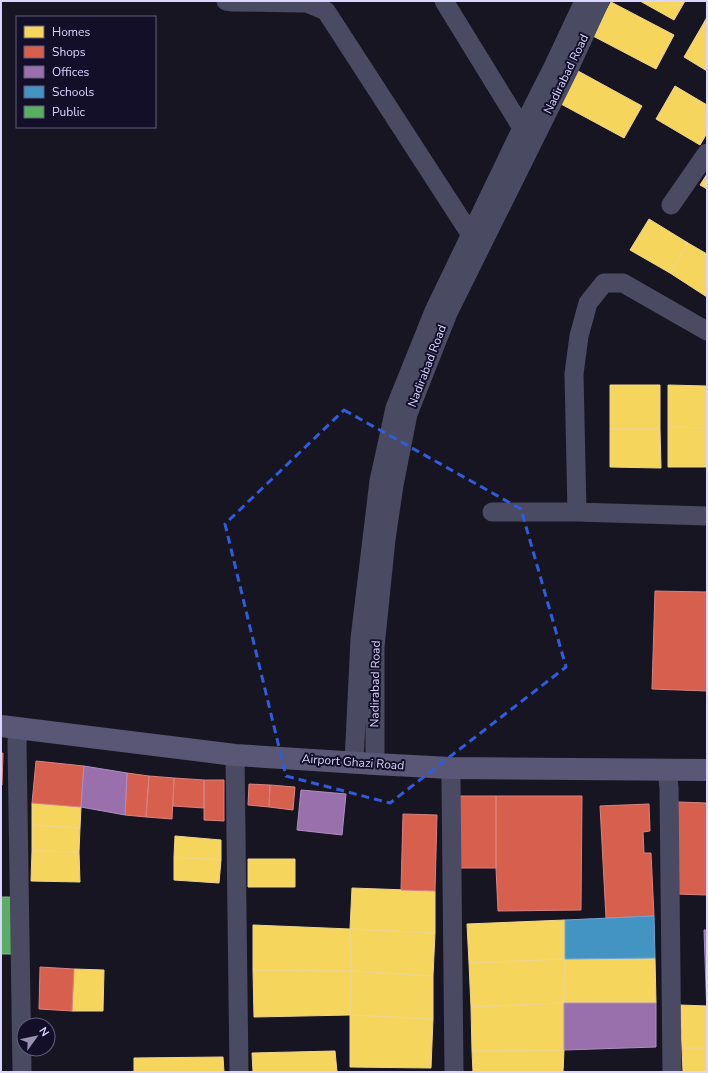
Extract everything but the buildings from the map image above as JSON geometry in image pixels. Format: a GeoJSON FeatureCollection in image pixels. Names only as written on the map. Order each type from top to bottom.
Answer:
{"type":"FeatureCollection","features":[{"type":"Feature","properties":{"kind":"main road","name":"Airport Ghazi Road"},"geometry":{"type":"LineString","coordinates":[[9,727],[235,754],[364,763],[450,768],[707,770]]}},
{"type":"Feature","properties":{"kind":"street"},"geometry":{"type":"LineString","coordinates":[[226,1],[307,3],[326,11],[471,234]]}},
{"type":"Feature","properties":{"kind":"street"},"geometry":{"type":"LineString","coordinates":[[444,1],[522,128],[540,126]]}},
{"type":"Feature","properties":{"kind":"street","name":"Nadirabad Road"},"geometry":{"type":"LineString","coordinates":[[364,763],[360,638],[379,481],[395,408],[414,381],[568,71],[600,1]]}},
{"type":"Feature","properties":{"kind":"street","name":"Nadirabad Road"},"geometry":{"type":"LineString","coordinates":[[414,381],[434,311],[553,67],[576,6]]}},
{"type":"Feature","properties":{"kind":"street"},"geometry":{"type":"LineString","coordinates":[[671,204],[707,153]]}},
{"type":"Feature","properties":{"kind":"street"},"geometry":{"type":"LineString","coordinates":[[576,512],[574,374],[580,336],[588,303],[604,283],[623,283],[707,331]]}},
{"type":"Feature","properties":{"kind":"street"},"geometry":{"type":"LineString","coordinates":[[492,512],[576,512],[707,516]]}},
{"type":"Feature","properties":{"kind":"street"},"geometry":{"type":"LineString","coordinates":[[9,727],[16,743],[22,1072]]}},
{"type":"Feature","properties":{"kind":"street"},"geometry":{"type":"LineString","coordinates":[[235,754],[239,1072]]}},
{"type":"Feature","properties":{"kind":"street"},"geometry":{"type":"LineString","coordinates":[[450,768],[454,1072]]}},
{"type":"Feature","properties":{"kind":"street"},"geometry":{"type":"LineString","coordinates":[[667,770],[669,788],[672,1072]]}},
{"type":"Feature","properties":{"kind":"highlighted area"},"geometry":{"type":"Polygon","coordinates":[[[344,410],[521,509],[566,667],[390,803],[286,776],[225,524],[344,410]]]}}]}
